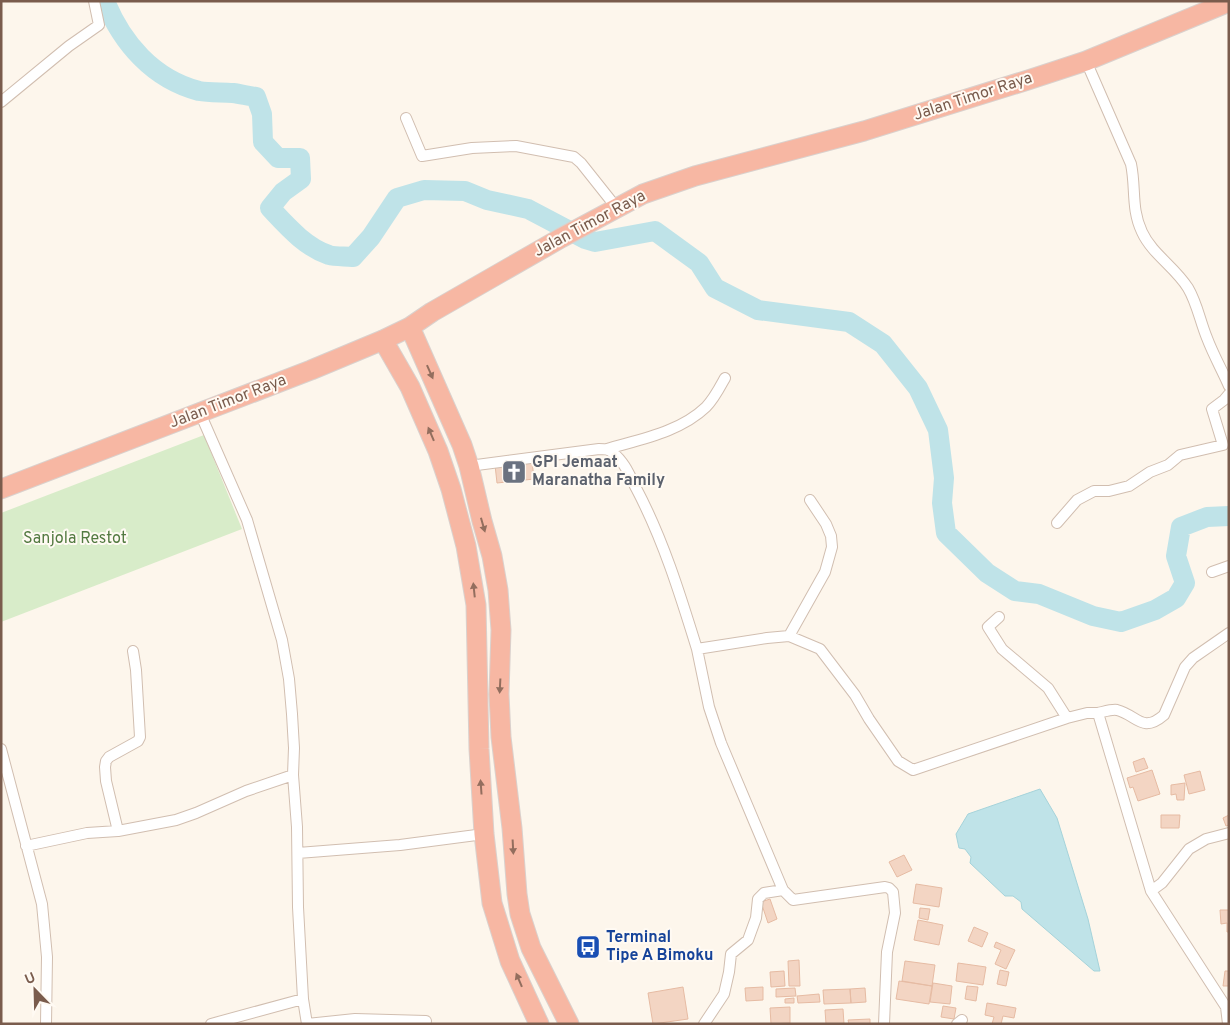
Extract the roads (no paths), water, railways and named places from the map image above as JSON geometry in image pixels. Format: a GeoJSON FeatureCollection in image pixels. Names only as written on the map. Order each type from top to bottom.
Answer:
{"type":"FeatureCollection","features":[{"type":"Feature","properties":{"kind":"highway","name":"Jalan Timor Raya"},"geometry":{"type":"LineString","coordinates":[[1,489],[312,370],[383,340],[410,327],[432,312],[616,207],[667,185],[864,132],[984,95],[1086,61],[1229,2]]}},
{"type":"Feature","properties":{"kind":"highway"},"geometry":{"type":"LineString","coordinates":[[410,327],[453,423],[469,466],[492,556],[501,624],[499,694],[501,737],[512,828],[516,894],[524,931],[569,1024]]}},
{"type":"Feature","properties":{"kind":"highway"},"geometry":{"type":"LineString","coordinates":[[383,340],[421,409],[438,451],[462,528],[473,579],[477,625],[479,749],[484,834],[492,903],[510,961],[539,1024]]}},
{"type":"Feature","properties":{"kind":"highway"},"geometry":{"type":"LineString","coordinates":[[477,625],[501,624]]}},
{"type":"Feature","properties":{"kind":"highway"},"geometry":{"type":"LineString","coordinates":[[528,1000],[551,990]]}},
{"type":"Feature","properties":{"kind":"street"},"geometry":{"type":"LineString","coordinates":[[1,102],[69,46],[99,25],[94,1]]}},
{"type":"Feature","properties":{"kind":"street"},"geometry":{"type":"LineString","coordinates":[[1086,61],[1131,164],[1135,181],[1133,200],[1142,232],[1148,243],[1187,286],[1229,386]]}},
{"type":"Feature","properties":{"kind":"street"},"geometry":{"type":"LineString","coordinates":[[406,118],[422,156],[472,148],[516,146],[574,157],[581,163],[616,207]]}},
{"type":"Feature","properties":{"kind":"street"},"geometry":{"type":"LineString","coordinates":[[469,466],[534,456],[607,449],[664,432],[690,420],[708,406],[726,378]]}},
{"type":"Feature","properties":{"kind":"street"},"geometry":{"type":"LineString","coordinates":[[1057,523],[1077,500],[1094,491],[1109,491],[1129,486],[1150,472],[1168,465],[1180,455],[1226,445],[1212,409],[1229,394]]}},
{"type":"Feature","properties":{"kind":"street"},"geometry":{"type":"LineString","coordinates":[[200,413],[247,520],[282,640],[289,679],[294,748],[293,775],[298,853],[298,907],[303,999],[307,1024],[355,1019],[426,1021]]}},
{"type":"Feature","properties":{"kind":"street"},"geometry":{"type":"LineString","coordinates":[[607,449],[624,466],[649,513],[667,558],[696,650],[714,725],[783,890],[793,900],[885,887],[893,892],[894,913],[887,952],[884,1024]]}},
{"type":"Feature","properties":{"kind":"street"},"geometry":{"type":"LineString","coordinates":[[789,636],[825,572],[832,547],[831,536],[826,524],[810,500]]}},
{"type":"Feature","properties":{"kind":"street"},"geometry":{"type":"LineString","coordinates":[[1212,572],[1229,566]]}},
{"type":"Feature","properties":{"kind":"street"},"geometry":{"type":"LineString","coordinates":[[999,617],[988,627],[1002,649],[1048,688],[1067,718]]}},
{"type":"Feature","properties":{"kind":"street"},"geometry":{"type":"LineString","coordinates":[[696,650],[789,636],[820,649],[855,695],[869,720],[898,761],[914,770],[932,762],[1067,718],[1088,713],[1118,710],[1143,723],[1151,723],[1164,715],[1185,668],[1193,658],[1229,632]]}},
{"type":"Feature","properties":{"kind":"street"},"geometry":{"type":"LineString","coordinates":[[118,831],[106,781],[105,767],[109,757],[134,744],[140,737],[133,651]]}},
{"type":"Feature","properties":{"kind":"street"},"geometry":{"type":"LineString","coordinates":[[1098,713],[1150,891],[1227,1007],[1228,1024]]}},
{"type":"Feature","properties":{"kind":"street"},"geometry":{"type":"LineString","coordinates":[[1,749],[14,792],[42,904],[46,957],[46,1024]]}},
{"type":"Feature","properties":{"kind":"street"},"geometry":{"type":"LineString","coordinates":[[26,846],[87,833],[118,831],[183,818],[246,791],[293,775]]}},
{"type":"Feature","properties":{"kind":"street"},"geometry":{"type":"LineString","coordinates":[[1150,891],[1162,883],[1197,843],[1229,833]]}},
{"type":"Feature","properties":{"kind":"street"},"geometry":{"type":"LineString","coordinates":[[298,853],[400,845],[484,834]]}},
{"type":"Feature","properties":{"kind":"street"},"geometry":{"type":"LineString","coordinates":[[704,1024],[724,994],[731,954],[748,940],[756,918],[758,899],[764,893],[783,890]]}},
{"type":"Feature","properties":{"kind":"street"},"geometry":{"type":"LineString","coordinates":[[211,1024],[303,999]]}},
{"type":"Feature","properties":{"kind":"water"},"geometry":{"type":"Polygon","coordinates":[[[1040,789],[1057,818],[1088,919],[1100,971],[1094,971],[1022,909],[1021,902],[1013,896],[1005,896],[970,863],[971,857],[965,849],[959,848],[956,834],[968,814],[1040,789]]]}},
{"type":"Feature","properties":{"kind":"waterway"},"geometry":{"type":"LineString","coordinates":[[105,1],[120,31],[130,45],[141,57],[167,78],[199,91],[233,93],[256,97],[262,114],[263,142],[278,158],[300,158],[301,179],[283,192],[270,208],[297,235],[320,251],[332,256],[353,257],[371,237],[397,198],[424,190],[465,191],[487,200],[528,209],[585,239],[595,242],[655,231],[699,263],[715,288],[758,310],[849,322],[883,344],[918,388],[938,430],[944,478],[942,503],[946,533],[987,573],[1015,591],[1039,594],[1093,616],[1121,622],[1155,610],[1176,598],[1185,583],[1176,556],[1181,527],[1207,517],[1229,516]]}},
{"type":"Feature","properties":{"kind":"place","name":"GPI Jemaat Maranatha Family"},"geometry":{"type":"Point","coordinates":[514,472]}},
{"type":"Feature","properties":{"kind":"place","name":"Terminal Tipe A Bimoku"},"geometry":{"type":"Point","coordinates":[588,947]}},
{"type":"Feature","properties":{"kind":"park label","name":"Sanjola Restot"},"geometry":{"type":"Point","coordinates":[75,539]}}]}
